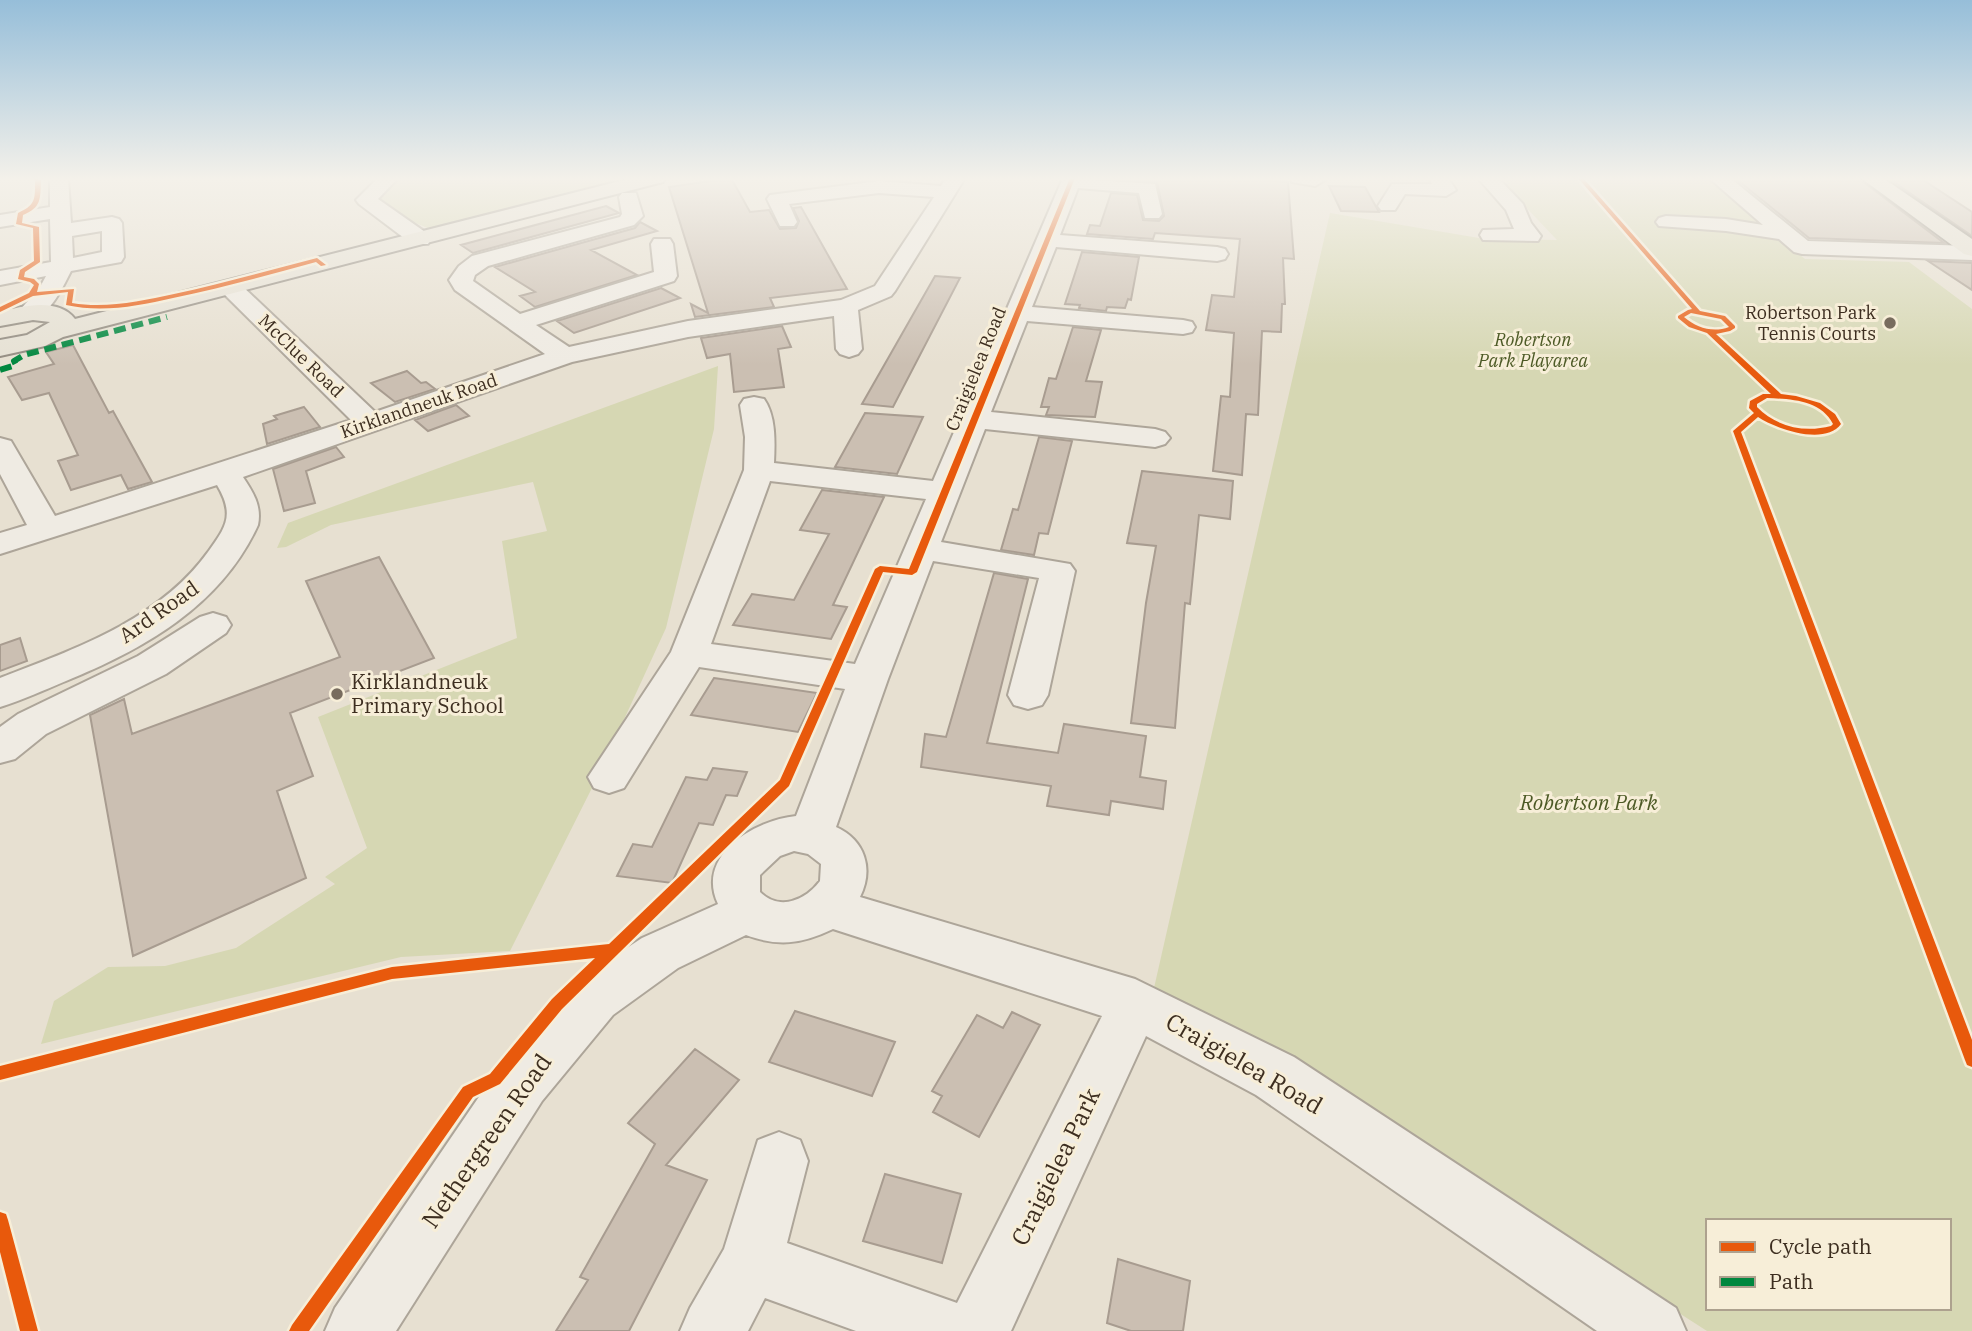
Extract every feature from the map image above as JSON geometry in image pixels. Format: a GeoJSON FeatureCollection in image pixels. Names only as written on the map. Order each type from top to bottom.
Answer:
{"type":"FeatureCollection","features":[{"type":"Feature","properties":{"kind":"main road"},"geometry":{"type":"LineString","coordinates":[[0,348],[28,342],[58,326],[108,318],[232,289],[438,258],[487,240]]}},
{"type":"Feature","properties":{"kind":"main road"},"geometry":{"type":"LineString","coordinates":[[1957,240],[1972,251]]}},
{"type":"Feature","properties":{"kind":"main road"},"geometry":{"type":"LineString","coordinates":[[0,320],[28,314],[56,314],[58,326]]}},
{"type":"Feature","properties":{"kind":"street"},"geometry":{"type":"LineString","coordinates":[[28,314],[49,292],[62,268],[61,240]]}},
{"type":"Feature","properties":{"kind":"street"},"geometry":{"type":"LineString","coordinates":[[0,278],[113,257],[113,240]]}},
{"type":"Feature","properties":{"kind":"street"},"geometry":{"type":"LineString","coordinates":[[416,240],[438,258],[463,285],[565,356]]}},
{"type":"Feature","properties":{"kind":"street"},"geometry":{"type":"LineString","coordinates":[[438,258],[480,261],[557,240]]}},
{"type":"Feature","properties":{"kind":"street","name":"Kirklandneuk Road"},"geometry":{"type":"LineString","coordinates":[[0,544],[225,473],[565,356],[688,328],[846,307],[883,291],[916,240]]}},
{"type":"Feature","properties":{"kind":"street","name":"Craigielea Road"},"geometry":{"type":"LineString","coordinates":[[811,834],[868,679],[1047,240]]}},
{"type":"Feature","properties":{"kind":"street"},"geometry":{"type":"LineString","coordinates":[[1048,240],[1217,254]]}},
{"type":"Feature","properties":{"kind":"street"},"geometry":{"type":"LineString","coordinates":[[1795,240],[1972,251]]}},
{"type":"Feature","properties":{"kind":"street"},"geometry":{"type":"LineString","coordinates":[[519,322],[666,276],[662,244]]}},
{"type":"Feature","properties":{"kind":"street","name":"McClue Road"},"geometry":{"type":"LineString","coordinates":[[232,289],[370,423]]}},
{"type":"Feature","properties":{"kind":"street"},"geometry":{"type":"LineString","coordinates":[[846,307],[849,349]]}},
{"type":"Feature","properties":{"kind":"street","name":"Craigielea Road"},"geometry":{"type":"LineString","coordinates":[[1018,313],[1183,327]]}},
{"type":"Feature","properties":{"kind":"street"},"geometry":{"type":"LineString","coordinates":[[609,777],[688,653],[760,470],[760,437],[754,405]]}},
{"type":"Feature","properties":{"kind":"street","name":"Craigielea Road"},"geometry":{"type":"LineString","coordinates":[[974,419],[1155,438]]}},
{"type":"Feature","properties":{"kind":"street"},"geometry":{"type":"LineString","coordinates":[[0,447],[41,519],[45,531]]}},
{"type":"Feature","properties":{"kind":"street"},"geometry":{"type":"LineString","coordinates":[[760,470],[944,492]]}},
{"type":"Feature","properties":{"kind":"street","name":"Ard Road"},"geometry":{"type":"LineString","coordinates":[[0,693],[71,664],[139,631],[194,590],[218,566],[243,522],[243,509],[225,473]]}},
{"type":"Feature","properties":{"kind":"street"},"geometry":{"type":"LineString","coordinates":[[921,549],[1058,570],[1028,695]]}},
{"type":"Feature","properties":{"kind":"street"},"geometry":{"type":"LineString","coordinates":[[0,748],[32,724],[152,665],[213,625]]}},
{"type":"Feature","properties":{"kind":"street"},"geometry":{"type":"LineString","coordinates":[[688,653],[868,679]]}},
{"type":"Feature","properties":{"kind":"street"},"geometry":{"type":"LineString","coordinates":[[793,833],[811,834],[826,840],[838,850],[845,863],[842,886],[827,907],[796,922],[762,920],[748,912],[738,901],[734,886],[736,871],[745,857],[758,845],[775,837],[793,833]]}},
{"type":"Feature","properties":{"kind":"street","name":"Craigielea Road"},"geometry":{"type":"LineString","coordinates":[[827,907],[1135,1003],[1275,1076],[1653,1331]]}},
{"type":"Feature","properties":{"kind":"street","name":"Nethergreen Road"},"geometry":{"type":"LineString","coordinates":[[358,1331],[522,1082],[595,998],[660,953],[748,912]]}},
{"type":"Feature","properties":{"kind":"street","name":"Craigielea Park"},"geometry":{"type":"LineString","coordinates":[[977,1331],[1135,1003]]}},
{"type":"Feature","properties":{"kind":"street"},"geometry":{"type":"LineString","coordinates":[[713,1331],[751,1262],[779,1161]]}},
{"type":"Feature","properties":{"kind":"street"},"geometry":{"type":"LineString","coordinates":[[751,1262],[946,1331]]}},
{"type":"Feature","properties":{"kind":"green space","name":"Robertson Park"},"geometry":{"type":"Polygon","coordinates":[[[1324,240],[1782,240],[1805,259],[1909,262],[1972,309],[1972,1331],[1707,1331],[1452,1167],[1154,988],[1324,240]]]}},
{"type":"Feature","properties":{"kind":"green space"},"geometry":{"type":"Polygon","coordinates":[[[718,366],[714,429],[666,628],[598,776],[510,951],[401,957],[41,1044],[54,1001],[108,967],[165,966],[236,948],[335,884],[325,877],[367,848],[318,717],[517,638],[502,541],[547,531],[533,482],[331,525],[286,547],[277,548],[288,523],[718,366]]]}},
{"type":"Feature","properties":{"kind":"building"},"geometry":{"type":"Polygon","coordinates":[[[479,240],[520,240],[473,253],[461,245],[479,240]]]}},
{"type":"Feature","properties":{"kind":"building"},"geometry":{"type":"Polygon","coordinates":[[[592,240],[625,240],[591,250],[637,275],[535,307],[520,296],[535,292],[495,267],[592,240]]]}},
{"type":"Feature","properties":{"kind":"building"},"geometry":{"type":"Polygon","coordinates":[[[685,240],[820,240],[847,289],[770,298],[774,307],[695,317],[691,304],[708,313],[685,240]]]}},
{"type":"Feature","properties":{"kind":"building"},"geometry":{"type":"Polygon","coordinates":[[[1240,240],[1293,240],[1294,259],[1283,258],[1285,304],[1282,304],[1281,332],[1262,331],[1258,415],[1246,414],[1242,475],[1213,471],[1221,396],[1230,397],[1234,333],[1206,330],[1212,295],[1234,297],[1240,240]]]}},
{"type":"Feature","properties":{"kind":"building"},"geometry":{"type":"Polygon","coordinates":[[[1866,240],[1940,240],[1944,243],[1866,240]]]}},
{"type":"Feature","properties":{"kind":"building"},"geometry":{"type":"Polygon","coordinates":[[[1082,252],[1139,257],[1131,300],[1128,299],[1125,308],[1107,307],[1106,311],[1065,304],[1082,252]]]}},
{"type":"Feature","properties":{"kind":"building"},"geometry":{"type":"Polygon","coordinates":[[[1928,261],[1972,263],[1972,290],[1928,261]]]}},
{"type":"Feature","properties":{"kind":"building"},"geometry":{"type":"Polygon","coordinates":[[[935,276],[960,278],[893,407],[862,404],[935,276]]]}},
{"type":"Feature","properties":{"kind":"building"},"geometry":{"type":"Polygon","coordinates":[[[661,288],[680,298],[574,333],[557,321],[661,288]]]}},
{"type":"Feature","properties":{"kind":"building"},"geometry":{"type":"Polygon","coordinates":[[[782,326],[791,347],[778,349],[784,387],[734,392],[730,354],[707,358],[701,338],[782,326]]]}},
{"type":"Feature","properties":{"kind":"building"},"geometry":{"type":"Polygon","coordinates":[[[1073,327],[1101,330],[1086,381],[1102,382],[1095,417],[1046,415],[1049,407],[1041,407],[1049,378],[1056,379],[1073,327]]]}},
{"type":"Feature","properties":{"kind":"building"},"geometry":{"type":"Polygon","coordinates":[[[73,345],[109,413],[113,411],[152,482],[128,489],[121,475],[71,490],[58,461],[78,455],[49,393],[22,400],[8,377],[54,364],[46,352],[73,345]]]}},
{"type":"Feature","properties":{"kind":"building"},"geometry":{"type":"Polygon","coordinates":[[[407,371],[421,383],[426,382],[435,389],[395,402],[371,383],[407,371]]]}},
{"type":"Feature","properties":{"kind":"building"},"geometry":{"type":"Polygon","coordinates":[[[456,405],[469,416],[428,431],[415,420],[456,405]]]}},
{"type":"Feature","properties":{"kind":"building"},"geometry":{"type":"Polygon","coordinates":[[[304,407],[320,427],[267,444],[263,424],[277,419],[274,416],[304,407]]]}},
{"type":"Feature","properties":{"kind":"building"},"geometry":{"type":"Polygon","coordinates":[[[865,413],[923,417],[897,474],[835,467],[865,413]]]}},
{"type":"Feature","properties":{"kind":"building"},"geometry":{"type":"Polygon","coordinates":[[[1039,437],[1072,441],[1048,534],[1039,533],[1034,555],[1001,550],[1013,509],[1018,510],[1039,437]]]}},
{"type":"Feature","properties":{"kind":"building"},"geometry":{"type":"Polygon","coordinates":[[[336,447],[344,457],[306,471],[315,503],[284,511],[273,469],[336,447]]]}},
{"type":"Feature","properties":{"kind":"building"},"geometry":{"type":"Polygon","coordinates":[[[1142,471],[1233,481],[1230,519],[1199,515],[1190,604],[1185,603],[1175,728],[1131,723],[1156,546],[1127,543],[1142,471]]]}},
{"type":"Feature","properties":{"kind":"building"},"geometry":{"type":"Polygon","coordinates":[[[822,490],[884,497],[833,605],[847,607],[831,639],[733,625],[752,594],[794,600],[829,534],[800,530],[822,490]]]}},
{"type":"Feature","properties":{"kind":"building"},"geometry":{"type":"Polygon","coordinates":[[[379,557],[434,658],[290,713],[313,776],[277,791],[306,878],[133,956],[90,715],[124,699],[132,734],[340,657],[306,581],[379,557]]]}},
{"type":"Feature","properties":{"kind":"building"},"geometry":{"type":"Polygon","coordinates":[[[994,573],[1028,579],[987,743],[1058,753],[1064,724],[1146,736],[1140,777],[1166,781],[1163,809],[1111,801],[1109,815],[1047,806],[1051,786],[921,767],[925,734],[946,737],[994,573]]]}},
{"type":"Feature","properties":{"kind":"building"},"geometry":{"type":"Polygon","coordinates":[[[20,638],[27,661],[0,671],[0,645],[20,638]]]}},
{"type":"Feature","properties":{"kind":"building"},"geometry":{"type":"Polygon","coordinates":[[[714,678],[817,693],[798,732],[691,715],[714,678]]]}},
{"type":"Feature","properties":{"kind":"building"},"geometry":{"type":"Polygon","coordinates":[[[713,768],[747,772],[737,796],[726,795],[713,825],[699,823],[672,883],[617,876],[633,844],[652,847],[686,777],[707,780],[713,768]]]}},
{"type":"Feature","properties":{"kind":"building"},"geometry":{"type":"Polygon","coordinates":[[[795,1011],[895,1042],[872,1096],[769,1062],[795,1011]]]}},
{"type":"Feature","properties":{"kind":"building"},"geometry":{"type":"Polygon","coordinates":[[[1012,1012],[1040,1025],[979,1137],[933,1112],[942,1096],[932,1091],[977,1015],[1003,1028],[1012,1012]]]}},
{"type":"Feature","properties":{"kind":"building"},"geometry":{"type":"Polygon","coordinates":[[[695,1049],[739,1080],[666,1165],[707,1180],[629,1331],[556,1331],[588,1280],[580,1277],[655,1144],[628,1123],[695,1049]]]}},
{"type":"Feature","properties":{"kind":"building"},"geometry":{"type":"Polygon","coordinates":[[[885,1174],[961,1194],[942,1263],[863,1241],[885,1174]]]}},
{"type":"Feature","properties":{"kind":"building"},"geometry":{"type":"Polygon","coordinates":[[[1118,1259],[1190,1281],[1183,1331],[1131,1331],[1107,1323],[1118,1259]]]}},
{"type":"Feature","properties":{"kind":"marked path"},"geometry":{"type":"LineString","coordinates":[[0,370],[16,365],[14,361],[24,355],[167,317]]}},
{"type":"Feature","properties":{"kind":"cycle path"},"geometry":{"type":"LineString","coordinates":[[0,310],[32,294],[37,285],[32,280],[21,279],[22,271],[37,262],[36,240]]}},
{"type":"Feature","properties":{"kind":"cycle path"},"geometry":{"type":"LineString","coordinates":[[298,1331],[468,1092],[495,1079],[557,1004],[785,783],[880,569],[912,572],[1048,240]]}},
{"type":"Feature","properties":{"kind":"cycle path"},"geometry":{"type":"LineString","coordinates":[[1635,240],[1697,311]]}},
{"type":"Feature","properties":{"kind":"cycle path"},"geometry":{"type":"LineString","coordinates":[[32,294],[72,290],[68,304],[88,308],[117,306],[189,293],[317,260],[323,265]]}},
{"type":"Feature","properties":{"kind":"cycle path"},"geometry":{"type":"LineString","coordinates":[[1690,311],[1723,317],[1733,327],[1713,332],[1698,329],[1680,317],[1690,311]]}},
{"type":"Feature","properties":{"kind":"cycle path"},"geometry":{"type":"LineString","coordinates":[[1709,331],[1778,396]]}},
{"type":"Feature","properties":{"kind":"cycle path"},"geometry":{"type":"LineString","coordinates":[[1766,396],[1796,398],[1817,404],[1826,409],[1837,424],[1834,428],[1813,432],[1779,426],[1753,408],[1753,403],[1766,396]]}},
{"type":"Feature","properties":{"kind":"cycle path"},"geometry":{"type":"LineString","coordinates":[[1757,414],[1737,431],[1972,1060]]}},
{"type":"Feature","properties":{"kind":"cycle path"},"geometry":{"type":"LineString","coordinates":[[0,1073],[392,973],[613,950]]}},
{"type":"Feature","properties":{"kind":"cycle path"},"geometry":{"type":"LineString","coordinates":[[0,1220],[29,1331]]}},
{"type":"Feature","properties":{"kind":"place","name":"Robertson Park Tennis Courts"},"geometry":{"type":"Point","coordinates":[1890,323]}},
{"type":"Feature","properties":{"kind":"place","name":"Kirklandneuk Primary School"},"geometry":{"type":"Point","coordinates":[337,694]}},
{"type":"Feature","properties":{"kind":"park label","name":"Robertson Park Playarea"},"geometry":{"type":"Point","coordinates":[1533,350]}}]}
